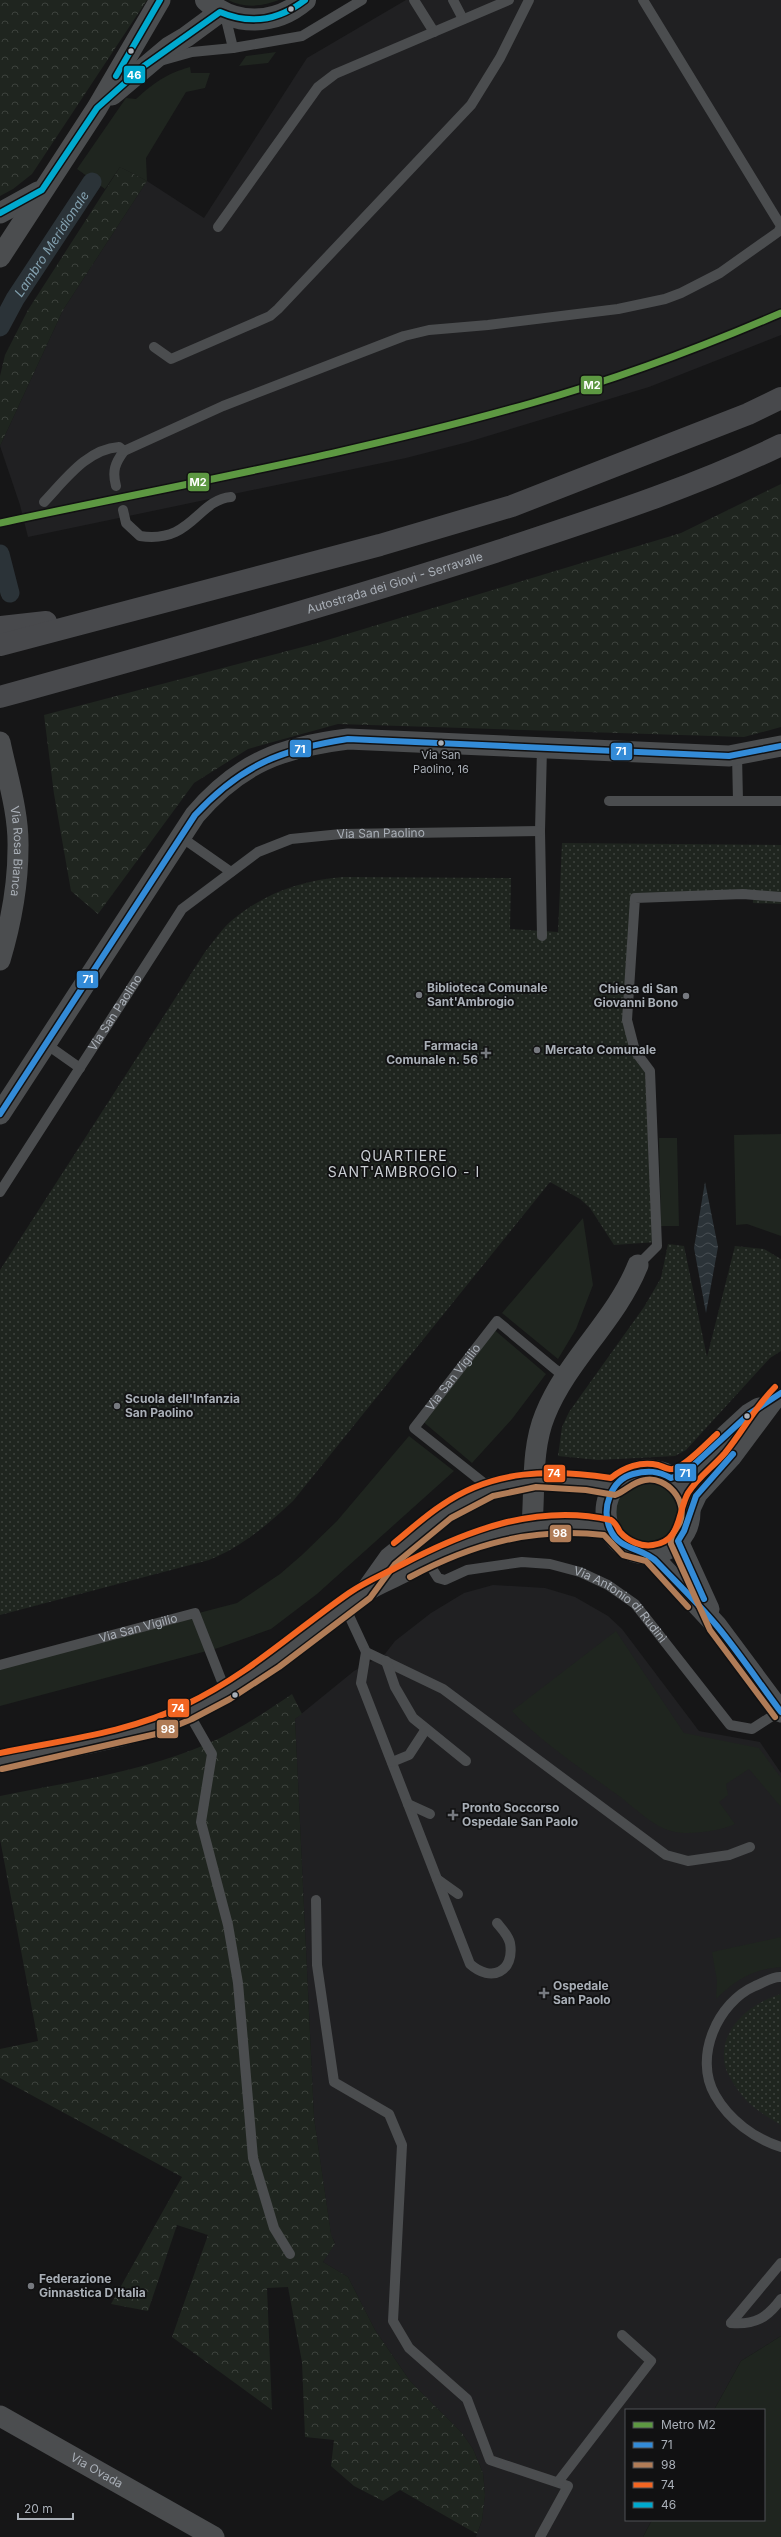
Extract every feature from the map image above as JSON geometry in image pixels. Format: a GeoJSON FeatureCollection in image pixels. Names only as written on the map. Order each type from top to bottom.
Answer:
{"type":"FeatureCollection","features":[{"type":"Feature","properties":{"kind":"highway"},"geometry":{"type":"LineString","coordinates":[[0,645],[380,545],[512,506],[748,414],[781,398]]}},
{"type":"Feature","properties":{"kind":"highway","name":"Autostrada dei Giovi - Serravalle"},"geometry":{"type":"LineString","coordinates":[[0,697],[367,593],[571,527],[736,467],[781,445]]}},
{"type":"Feature","properties":{"kind":"highway"},"geometry":{"type":"LineString","coordinates":[[0,627],[111,616]]}},
{"type":"Feature","properties":{"kind":"street"},"geometry":{"type":"LineString","coordinates":[[0,257],[9,231],[42,190],[97,108],[160,0]]}},
{"type":"Feature","properties":{"kind":"street"},"geometry":{"type":"LineString","coordinates":[[97,108],[144,66],[217,9],[249,20],[266,19],[283,14],[305,0]]}},
{"type":"Feature","properties":{"kind":"street"},"geometry":{"type":"LineString","coordinates":[[0,213],[42,190]]}},
{"type":"Feature","properties":{"kind":"street"},"geometry":{"type":"LineString","coordinates":[[0,1114],[181,837],[205,803],[229,781],[275,754],[309,744],[348,739],[642,753],[737,755],[781,746]]}},
{"type":"Feature","properties":{"kind":"street","name":"Via Rosa Bianca"},"geometry":{"type":"LineString","coordinates":[[0,742],[18,847],[11,920],[0,960]]}},
{"type":"Feature","properties":{"kind":"street"},"geometry":{"type":"LineString","coordinates":[[532,1525],[540,1430],[545,1416],[567,1376],[629,1287],[638,1265]]}},
{"type":"Feature","properties":{"kind":"street"},"geometry":{"type":"LineString","coordinates":[[671,1478],[685,1473],[749,1414],[778,1395]]}},
{"type":"Feature","properties":{"kind":"street"},"geometry":{"type":"LineString","coordinates":[[689,1511],[684,1491],[671,1478],[655,1471],[639,1471],[625,1477],[614,1487],[607,1504],[608,1527],[616,1538],[627,1548],[650,1554],[667,1549],[678,1541],[687,1526],[689,1511],[697,1494],[731,1457],[778,1395]]}},
{"type":"Feature","properties":{"kind":"street"},"geometry":{"type":"LineString","coordinates":[[365,1592],[389,1558],[447,1511],[490,1488],[535,1479],[587,1482],[614,1487]]}},
{"type":"Feature","properties":{"kind":"street"},"geometry":{"type":"LineString","coordinates":[[0,1761],[128,1734],[154,1726],[188,1712],[226,1692],[274,1661],[365,1592],[426,1559],[470,1539],[532,1525],[581,1523],[608,1527]]}},
{"type":"Feature","properties":{"kind":"street","name":"Via Antonio di Rudinì"},"geometry":{"type":"LineString","coordinates":[[678,1541],[717,1626]]}},
{"type":"Feature","properties":{"kind":"street","name":"Via Antonio di Rudinì"},"geometry":{"type":"LineString","coordinates":[[650,1554],[717,1626],[780,1712]]}},
{"type":"Feature","properties":{"kind":"street","name":"Via Ovada"},"geometry":{"type":"LineString","coordinates":[[0,2416],[214,2537]]}},
{"type":"Feature","properties":{"kind":"lane"},"geometry":{"type":"LineString","coordinates":[[144,66],[192,52],[233,48],[302,36],[362,0]]}},
{"type":"Feature","properties":{"kind":"lane"},"geometry":{"type":"LineString","coordinates":[[414,0],[434,32]]}},
{"type":"Feature","properties":{"kind":"lane"},"geometry":{"type":"LineString","coordinates":[[453,0],[463,19]]}},
{"type":"Feature","properties":{"kind":"lane"},"geometry":{"type":"LineString","coordinates":[[218,227],[318,87],[335,74],[434,32],[497,3],[509,0]]}},
{"type":"Feature","properties":{"kind":"lane"},"geometry":{"type":"LineString","coordinates":[[154,347],[171,359],[270,316],[278,309],[471,105],[500,58],[529,0]]}},
{"type":"Feature","properties":{"kind":"lane"},"geometry":{"type":"LineString","coordinates":[[116,486],[114,473],[115,462],[124,451],[223,406],[404,336],[429,330],[488,326],[618,309],[664,299],[720,273],[778,232],[781,227],[643,0]]}},
{"type":"Feature","properties":{"kind":"lane"},"geometry":{"type":"LineString","coordinates":[[217,9],[233,48]]}},
{"type":"Feature","properties":{"kind":"lane"},"geometry":{"type":"LineString","coordinates":[[44,502],[86,459],[99,452],[114,447],[119,447],[124,451]]}},
{"type":"Feature","properties":{"kind":"lane"},"geometry":{"type":"LineString","coordinates":[[123,510],[126,523],[140,536],[163,536],[179,531],[217,501],[231,497]]}},
{"type":"Feature","properties":{"kind":"lane"},"geometry":{"type":"LineString","coordinates":[[542,748],[540,831],[542,936]]}},
{"type":"Feature","properties":{"kind":"lane"},"geometry":{"type":"LineString","coordinates":[[737,755],[738,801]]}},
{"type":"Feature","properties":{"kind":"lane"},"geometry":{"type":"LineString","coordinates":[[609,802],[781,802]]}},
{"type":"Feature","properties":{"kind":"lane","name":"Via San Paolino"},"geometry":{"type":"LineString","coordinates":[[0,1192],[182,909],[258,852],[291,839],[341,834],[540,831]]}},
{"type":"Feature","properties":{"kind":"lane"},"geometry":{"type":"LineString","coordinates":[[181,837],[230,872]]}},
{"type":"Feature","properties":{"kind":"lane"},"geometry":{"type":"LineString","coordinates":[[638,1265],[658,1246],[650,1071],[635,1051],[628,1020],[635,898],[743,894],[781,897]]}},
{"type":"Feature","properties":{"kind":"lane"},"geometry":{"type":"LineString","coordinates":[[46,1044],[80,1068]]}},
{"type":"Feature","properties":{"kind":"lane","name":"Via San Vigilio"},"geometry":{"type":"LineString","coordinates":[[490,1488],[414,1428],[497,1321],[556,1370],[567,1376]]}},
{"type":"Feature","properties":{"kind":"lane","name":"Via Antonio di Rudinì"},"geometry":{"type":"LineString","coordinates":[[426,1559],[438,1578],[445,1580],[467,1570],[522,1562],[550,1564],[580,1572],[608,1585],[635,1604],[730,1725],[752,1729],[780,1712]]}},
{"type":"Feature","properties":{"kind":"lane"},"geometry":{"type":"LineString","coordinates":[[345,1607],[366,1652],[361,1683],[470,1964],[485,1975],[492,1975],[504,1969],[510,1953],[507,1934],[497,1923]]}},
{"type":"Feature","properties":{"kind":"lane","name":"Via San Vigilio"},"geometry":{"type":"LineString","coordinates":[[0,1665],[194,1613],[226,1692]]}},
{"type":"Feature","properties":{"kind":"lane"},"geometry":{"type":"LineString","coordinates":[[366,1652],[443,1689],[666,1854],[688,1861],[729,1855],[750,1847]]}},
{"type":"Feature","properties":{"kind":"lane"},"geometry":{"type":"LineString","coordinates":[[386,1661],[395,1687],[413,1718],[466,1761]]}},
{"type":"Feature","properties":{"kind":"lane"},"geometry":{"type":"LineString","coordinates":[[188,1712],[212,1754],[201,1822],[228,1925],[238,1984],[253,2158],[274,2228],[290,2254]]}},
{"type":"Feature","properties":{"kind":"lane"},"geometry":{"type":"LineString","coordinates":[[392,1762],[409,1755],[426,1729]]}},
{"type":"Feature","properties":{"kind":"lane"},"geometry":{"type":"LineString","coordinates":[[408,1804],[430,1814]]}},
{"type":"Feature","properties":{"kind":"lane"},"geometry":{"type":"LineString","coordinates":[[437,1879],[458,1894]]}},
{"type":"Feature","properties":{"kind":"lane"},"geometry":{"type":"LineString","coordinates":[[316,1900],[317,1965],[334,2082],[389,2114],[402,2145],[393,2321],[409,2348],[467,2399],[490,2460],[568,2486],[540,2537]]}},
{"type":"Feature","properties":{"kind":"lane"},"geometry":{"type":"LineString","coordinates":[[781,1977],[747,1990],[727,2007],[715,2026],[707,2066],[715,2094],[735,2120],[763,2141],[781,2147]]}},
{"type":"Feature","properties":{"kind":"lane"},"geometry":{"type":"LineString","coordinates":[[781,2263],[731,2323],[745,2324],[761,2320],[781,2299]]}},
{"type":"Feature","properties":{"kind":"lane"},"geometry":{"type":"LineString","coordinates":[[558,2482],[651,2361],[622,2335]]}},
{"type":"Feature","properties":{"kind":"shaded area"},"geometry":{"type":"Polygon","coordinates":[[[406,0],[781,0],[781,335],[649,387],[468,442],[406,458],[28,537],[20,505],[0,446],[63,310],[147,181],[204,218],[307,58],[406,0]]]}},
{"type":"Feature","properties":{"kind":"shaded area","name":"Ospedale San Paolo"},"geometry":{"type":"Polygon","coordinates":[[[493,1585],[545,1588],[575,1597],[608,1616],[622,1629],[699,1731],[760,1742],[781,1773],[781,2336],[741,2361],[715,2409],[625,2409],[625,2521],[651,2521],[643,2537],[476,2537],[482,2520],[485,2494],[483,2473],[473,2449],[462,2433],[410,2381],[375,2330],[348,2277],[323,2262],[335,2243],[331,2235],[314,2118],[295,1719],[354,1671],[385,1654],[395,1641],[431,1613],[464,1593],[493,1585]]]}},
{"type":"Feature","properties":{"kind":"green space"},"geometry":{"type":"Polygon","coordinates":[[[0,0],[147,0],[32,174],[13,189],[0,196],[0,0]]]}},
{"type":"Feature","properties":{"kind":"green space"},"geometry":{"type":"Polygon","coordinates":[[[228,0],[279,0],[267,4],[247,6],[228,0]]]}},
{"type":"Feature","properties":{"kind":"green space"},"geometry":{"type":"Polygon","coordinates":[[[276,52],[268,63],[239,66],[246,56],[276,52]]]}},
{"type":"Feature","properties":{"kind":"green space"},"geometry":{"type":"Polygon","coordinates":[[[190,67],[191,73],[210,73],[205,88],[186,92],[146,158],[147,181],[120,167],[105,189],[77,169],[126,98],[136,99],[161,79],[190,67]]]}},
{"type":"Feature","properties":{"kind":"green space"},"geometry":{"type":"Polygon","coordinates":[[[120,167],[147,181],[63,310],[0,446],[0,376],[5,355],[28,310],[120,167]]]}},
{"type":"Feature","properties":{"kind":"green space"},"geometry":{"type":"Polygon","coordinates":[[[781,484],[781,727],[744,737],[338,724],[248,749],[194,783],[98,914],[71,891],[54,794],[44,715],[314,644],[681,533],[781,484]]]}},
{"type":"Feature","properties":{"kind":"green space"},"geometry":{"type":"Polygon","coordinates":[[[562,843],[781,845],[781,904],[753,903],[753,895],[635,898],[627,1020],[635,1051],[650,1071],[657,1242],[614,1245],[590,1208],[580,1199],[550,1182],[293,1501],[254,1535],[232,1549],[209,1560],[0,1615],[0,1270],[205,952],[220,932],[231,921],[256,903],[283,890],[298,885],[312,881],[343,877],[511,878],[510,929],[558,932],[562,843]]]}},
{"type":"Feature","properties":{"kind":"green space"},"geometry":{"type":"Polygon","coordinates":[[[781,1134],[781,1236],[747,1224],[736,1225],[734,1135],[781,1134]]]}},
{"type":"Feature","properties":{"kind":"green space"},"geometry":{"type":"Polygon","coordinates":[[[659,1138],[677,1138],[679,1226],[661,1226],[659,1138]]]}},
{"type":"Feature","properties":{"kind":"green space"},"geometry":{"type":"Polygon","coordinates":[[[583,1218],[593,1285],[576,1329],[558,1359],[502,1313],[583,1218]]]}},
{"type":"Feature","properties":{"kind":"green space"},"geometry":{"type":"Polygon","coordinates":[[[668,1244],[684,1246],[707,1357],[735,1246],[764,1249],[781,1259],[781,1351],[770,1358],[686,1450],[675,1456],[598,1460],[558,1456],[562,1427],[569,1412],[644,1307],[661,1278],[668,1244]]]}},
{"type":"Feature","properties":{"kind":"green space"},"geometry":{"type":"Polygon","coordinates":[[[491,1327],[546,1374],[512,1419],[472,1463],[421,1420],[491,1327]]]}},
{"type":"Feature","properties":{"kind":"green space"},"geometry":{"type":"Polygon","coordinates":[[[409,1436],[454,1471],[317,1594],[271,1629],[218,1648],[0,1706],[0,1665],[237,1603],[280,1574],[302,1555],[337,1521],[409,1436]]]}},
{"type":"Feature","properties":{"kind":"green space"},"geometry":{"type":"Polygon","coordinates":[[[641,1479],[655,1479],[667,1484],[677,1494],[682,1506],[682,1520],[677,1532],[667,1542],[655,1547],[641,1547],[629,1542],[619,1532],[614,1520],[614,1506],[619,1494],[629,1484],[641,1479]]]}},
{"type":"Feature","properties":{"kind":"green space"},"geometry":{"type":"Polygon","coordinates":[[[616,1631],[684,1733],[759,1748],[781,1778],[781,1807],[749,1769],[726,1784],[728,1795],[719,1802],[735,1824],[721,1829],[698,1833],[682,1833],[667,1830],[652,1822],[619,1796],[563,1756],[536,1734],[512,1711],[616,1631]]]}},
{"type":"Feature","properties":{"kind":"green space"},"geometry":{"type":"Polygon","coordinates":[[[292,1694],[302,1714],[295,1719],[314,2118],[331,2234],[335,2244],[323,2262],[348,2277],[375,2330],[410,2381],[462,2433],[473,2449],[483,2473],[485,2495],[482,2520],[477,2534],[400,2490],[383,2501],[354,2486],[331,2466],[334,2440],[305,2437],[302,2362],[288,2287],[267,2288],[272,2410],[172,2337],[208,2235],[177,2225],[148,2311],[111,2304],[182,2177],[0,2078],[0,2049],[38,2041],[0,1839],[0,1796],[79,1781],[131,1769],[182,1754],[207,1744],[240,1727],[292,1694]]]}},
{"type":"Feature","properties":{"kind":"green space"},"geometry":{"type":"Polygon","coordinates":[[[781,1937],[781,1967],[753,1973],[738,1981],[716,1999],[717,1981],[712,1952],[781,1937]]]}},
{"type":"Feature","properties":{"kind":"green space"},"geometry":{"type":"Polygon","coordinates":[[[781,1994],[781,2125],[758,2110],[743,2097],[726,2070],[724,2053],[726,2041],[738,2020],[758,2004],[781,1994]]]}},
{"type":"Feature","properties":{"kind":"green space"},"geometry":{"type":"Polygon","coordinates":[[[781,2336],[781,2537],[643,2537],[651,2521],[765,2521],[765,2409],[715,2409],[741,2361],[781,2336]]]}},
{"type":"Feature","properties":{"kind":"water"},"geometry":{"type":"Polygon","coordinates":[[[705,1182],[718,1247],[706,1313],[694,1248],[705,1182]]]}},
{"type":"Feature","properties":{"kind":"waterway","name":"Lambro Meridionale"},"geometry":{"type":"LineString","coordinates":[[0,327],[15,299],[92,182]]}},
{"type":"Feature","properties":{"kind":"waterway","name":"Lambro Meridionale"},"geometry":{"type":"LineString","coordinates":[[0,554],[10,593]]}},
{"type":"Feature","properties":{"kind":"metro line","name":"M2"},"geometry":{"type":"LineString","coordinates":[[0,523],[267,468],[400,438],[466,421],[595,384],[689,351],[781,313]]}},
{"type":"Feature","properties":{"kind":"transit line","name":"46"},"geometry":{"type":"LineString","coordinates":[[116,76],[160,0]]}},
{"type":"Feature","properties":{"kind":"transit line","name":"46"},"geometry":{"type":"LineString","coordinates":[[0,213],[42,190],[97,108],[144,66],[220,12],[242,18],[264,18],[285,12],[305,0]]}},
{"type":"Feature","properties":{"kind":"transit line","name":"71"},"geometry":{"type":"LineString","coordinates":[[0,1114],[195,815],[229,783],[264,762],[303,748],[348,739],[729,756],[781,746]]}},
{"type":"Feature","properties":{"kind":"transit line","name":"74"},"geometry":{"type":"LineString","coordinates":[[0,1753],[118,1729],[163,1715],[185,1705],[208,1693],[250,1667],[355,1589],[424,1553],[475,1532],[528,1518],[556,1515],[583,1516],[611,1520],[623,1535],[631,1541],[639,1544],[653,1545],[662,1542],[669,1538],[674,1532],[688,1493],[692,1487],[725,1453],[761,1403],[775,1387]]}},
{"type":"Feature","properties":{"kind":"transit line","name":"71"},"geometry":{"type":"LineString","coordinates":[[781,1393],[749,1414],[685,1473],[671,1478],[662,1474],[648,1472],[633,1474],[625,1477],[619,1482],[610,1496],[607,1512],[610,1529],[614,1536],[625,1545],[651,1557],[695,1602],[710,1618],[742,1658],[781,1712]]}},
{"type":"Feature","properties":{"kind":"transit line","name":"74"},"geometry":{"type":"LineString","coordinates":[[394,1543],[442,1505],[462,1493],[482,1484],[503,1478],[545,1473],[567,1473],[611,1478],[621,1471],[639,1464],[652,1464],[673,1469],[684,1464],[717,1434]]}},
{"type":"Feature","properties":{"kind":"transit line","name":"71"},"geometry":{"type":"LineString","coordinates":[[704,1599],[678,1541],[684,1531],[696,1496],[733,1454]]}},
{"type":"Feature","properties":{"kind":"transit line","name":"98"},"geometry":{"type":"LineString","coordinates":[[2,1769],[156,1734],[192,1719],[230,1699],[279,1667],[370,1598],[395,1564],[451,1518],[493,1496],[536,1487],[586,1490],[615,1495],[636,1483],[645,1480],[661,1482],[668,1486],[678,1498],[682,1514],[679,1525],[672,1535],[671,1544],[710,1630],[775,1717]]}},
{"type":"Feature","properties":{"kind":"transit line","name":"98"},"geometry":{"type":"LineString","coordinates":[[410,1577],[456,1555],[504,1541],[528,1536],[552,1534],[578,1533],[604,1535],[623,1555],[646,1561],[688,1607]]}},
{"type":"Feature","properties":{"kind":"place","name":"Via San Paolino, 16"},"geometry":{"type":"Point","coordinates":[441,743]}},
{"type":"Feature","properties":{"kind":"place","name":"Biblioteca Comunale Sant'Ambrogio"},"geometry":{"type":"Point","coordinates":[419,995]}},
{"type":"Feature","properties":{"kind":"place","name":"Chiesa di San Giovanni Bono"},"geometry":{"type":"Point","coordinates":[686,996]}},
{"type":"Feature","properties":{"kind":"place","name":"Mercato Comunale"},"geometry":{"type":"Point","coordinates":[537,1050]}},
{"type":"Feature","properties":{"kind":"place","name":"Farmacia Comunale n. 56"},"geometry":{"type":"Point","coordinates":[486,1053]}},
{"type":"Feature","properties":{"kind":"place","name":"Scuola dell'Infanzia San Paolino"},"geometry":{"type":"Point","coordinates":[117,1406]}},
{"type":"Feature","properties":{"kind":"place","name":"Pronto Soccorso Ospedale San Paolo"},"geometry":{"type":"Point","coordinates":[453,1815]}},
{"type":"Feature","properties":{"kind":"place","name":"Ospedale San Paolo"},"geometry":{"type":"Point","coordinates":[544,1993]}},
{"type":"Feature","properties":{"kind":"place","name":"Federazione Ginnastica D'Italia"},"geometry":{"type":"Point","coordinates":[31,2286]}},
{"type":"Feature","properties":{"kind":"district","name":"QUARTIERE SANT'AMBROGIO - I"},"geometry":{"type":"Point","coordinates":[404,1164]}}]}
